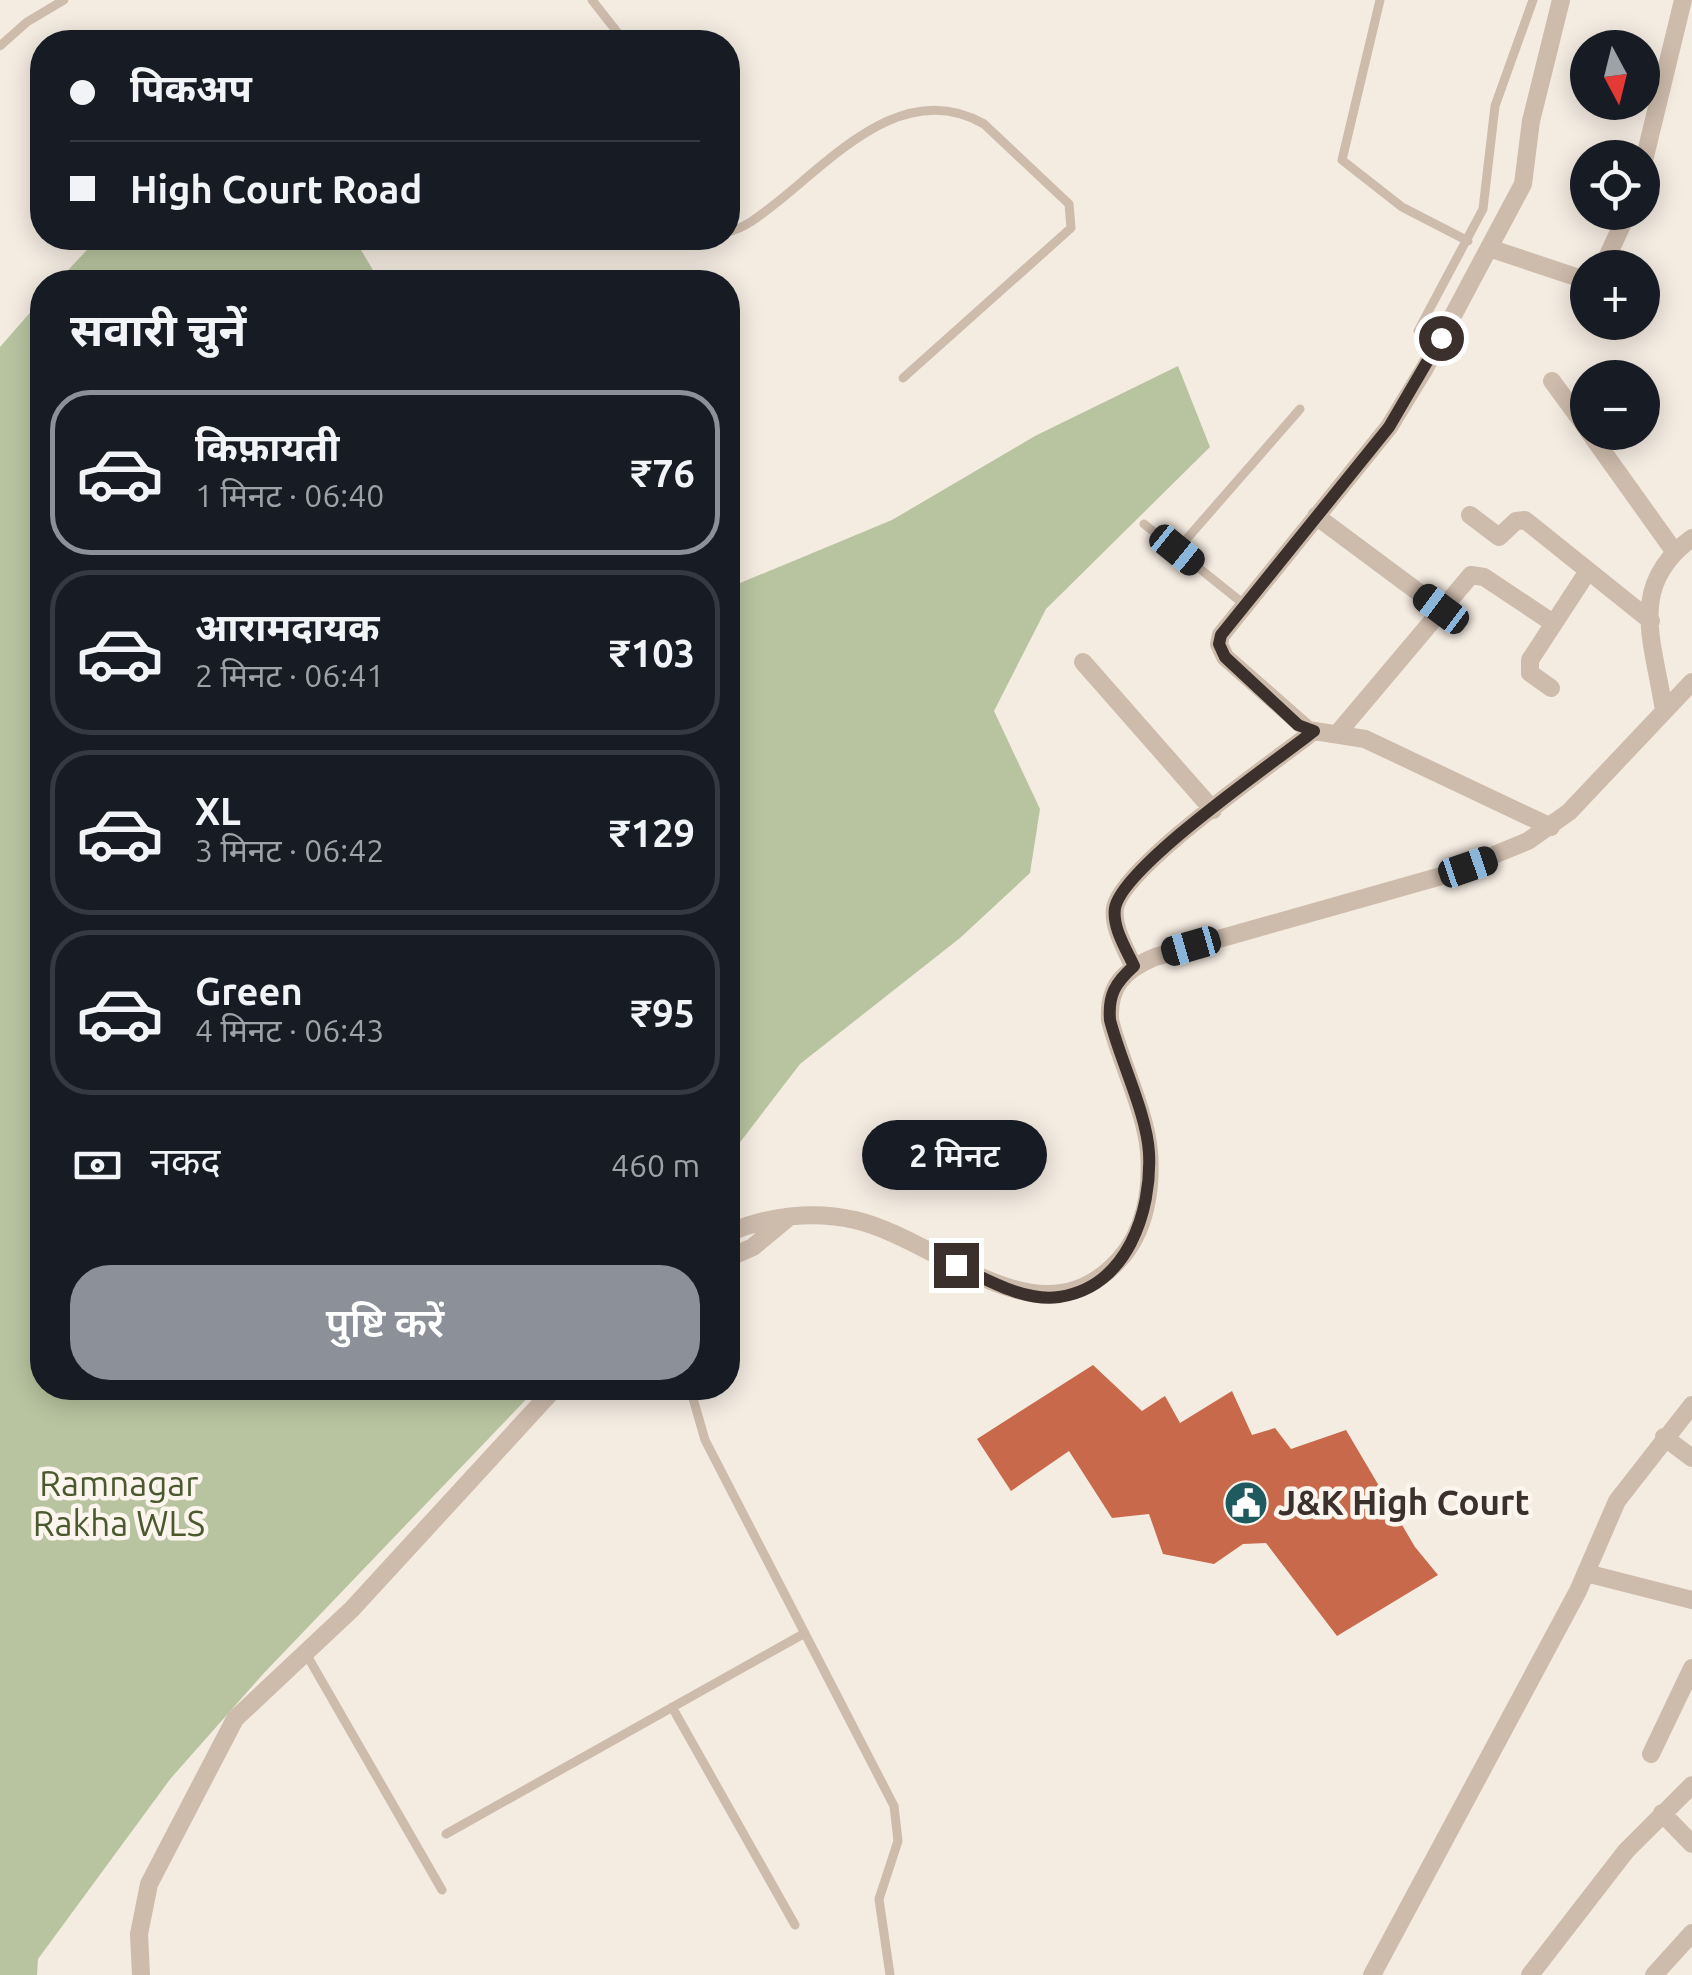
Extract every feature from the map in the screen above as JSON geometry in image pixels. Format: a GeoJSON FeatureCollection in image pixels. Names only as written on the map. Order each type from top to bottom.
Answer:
{"type":"FeatureCollection","features":[{"type":"Feature","properties":{"kind":"street"},"geometry":{"type":"LineString","coordinates":[[1551,827],[1377,744],[1298,725],[1221,651],[1221,635],[1409,396],[1489,248],[1526,173],[1528,136],[1561,0]]}},
{"type":"Feature","properties":{"kind":"street"},"geometry":{"type":"LineString","coordinates":[[1649,140],[1684,0]]}},
{"type":"Feature","properties":{"kind":"street"},"geometry":{"type":"LineString","coordinates":[[1489,248],[1570,275]]}},
{"type":"Feature","properties":{"kind":"street"},"geometry":{"type":"LineString","coordinates":[[1552,381],[1570,406]]}},
{"type":"Feature","properties":{"kind":"street"},"geometry":{"type":"LineString","coordinates":[[1602,450],[1674,551]]}},
{"type":"Feature","properties":{"kind":"street"},"geometry":{"type":"LineString","coordinates":[[1470,515],[1499,537],[1516,521],[1525,520],[1650,621]]}},
{"type":"Feature","properties":{"kind":"street"},"geometry":{"type":"LineString","coordinates":[[1316,516],[1441,609]]}},
{"type":"Feature","properties":{"kind":"street"},"geometry":{"type":"LineString","coordinates":[[1664,712],[1650,621],[1650,586],[1674,551],[1692,538]]}},
{"type":"Feature","properties":{"kind":"street"},"geometry":{"type":"LineString","coordinates":[[1551,688],[1530,673],[1529,666],[1588,571]]}},
{"type":"Feature","properties":{"kind":"street"},"geometry":{"type":"LineString","coordinates":[[1337,734],[1465,580],[1477,575],[1553,623]]}},
{"type":"Feature","properties":{"kind":"street"},"geometry":{"type":"LineString","coordinates":[[1083,662],[1213,810]]}},
{"type":"Feature","properties":{"kind":"street"},"geometry":{"type":"LineString","coordinates":[[740,1230],[790,1216],[817,1214],[866,1223],[1025,1294],[1059,1297],[1107,1273],[1141,1226],[1148,1188],[1149,1149],[1116,1044],[1109,1000],[1117,982],[1134,966],[1490,859],[1551,827],[1692,682]]}},
{"type":"Feature","properties":{"kind":"street"},"geometry":{"type":"LineString","coordinates":[[1134,966],[1118,929],[1115,908],[1120,898],[1148,863],[1314,731]]}},
{"type":"Feature","properties":{"kind":"street"},"geometry":{"type":"LineString","coordinates":[[740,1253],[790,1216]]}},
{"type":"Feature","properties":{"kind":"street"},"geometry":{"type":"LineString","coordinates":[[141,1975],[141,1910],[149,1884],[211,1760],[251,1700],[426,1532],[544,1400]]}},
{"type":"Feature","properties":{"kind":"street"},"geometry":{"type":"LineString","coordinates":[[1372,1975],[1586,1573],[1618,1502],[1652,1452],[1692,1405]]}},
{"type":"Feature","properties":{"kind":"street"},"geometry":{"type":"LineString","coordinates":[[1664,1437],[1692,1458]]}},
{"type":"Feature","properties":{"kind":"street"},"geometry":{"type":"LineString","coordinates":[[1586,1573],[1692,1600]]}},
{"type":"Feature","properties":{"kind":"street"},"geometry":{"type":"LineString","coordinates":[[1651,1754],[1692,1668]]}},
{"type":"Feature","properties":{"kind":"street"},"geometry":{"type":"LineString","coordinates":[[1530,1975],[1626,1851],[1692,1785]]}},
{"type":"Feature","properties":{"kind":"street"},"geometry":{"type":"LineString","coordinates":[[1662,1814],[1692,1844]]}},
{"type":"Feature","properties":{"kind":"street"},"geometry":{"type":"LineString","coordinates":[[1654,1975],[1692,1933]]}},
{"type":"Feature","properties":{"kind":"lane"},"geometry":{"type":"LineString","coordinates":[[0,46],[26,22],[64,0]]}},
{"type":"Feature","properties":{"kind":"lane"},"geometry":{"type":"LineString","coordinates":[[592,0],[616,30]]}},
{"type":"Feature","properties":{"kind":"lane"},"geometry":{"type":"LineString","coordinates":[[1380,0],[1342,160],[1402,207],[1468,240]]}},
{"type":"Feature","properties":{"kind":"lane"},"geometry":{"type":"LineString","coordinates":[[1418,331],[1468,240],[1487,195],[1495,106],[1533,0]]}},
{"type":"Feature","properties":{"kind":"lane"},"geometry":{"type":"LineString","coordinates":[[740,227],[753,221],[874,124],[936,110],[969,116],[984,124],[1069,204],[1070,228],[903,378]]}},
{"type":"Feature","properties":{"kind":"lane"},"geometry":{"type":"LineString","coordinates":[[1177,550],[1300,409]]}},
{"type":"Feature","properties":{"kind":"lane"},"geometry":{"type":"LineString","coordinates":[[1144,524],[1245,605]]}},
{"type":"Feature","properties":{"kind":"lane"},"geometry":{"type":"LineString","coordinates":[[693,1400],[705,1440],[898,1822],[898,1841],[879,1898],[890,1975]]}},
{"type":"Feature","properties":{"kind":"lane"},"geometry":{"type":"LineString","coordinates":[[446,1834],[805,1633]]}},
{"type":"Feature","properties":{"kind":"lane"},"geometry":{"type":"LineString","coordinates":[[305,1652],[442,1890]]}},
{"type":"Feature","properties":{"kind":"lane"},"geometry":{"type":"LineString","coordinates":[[672,1708],[795,1925]]}},
{"type":"Feature","properties":{"kind":"green space"},"geometry":{"type":"Polygon","coordinates":[[[87,250],[361,250],[373,270],[68,270],[87,250]]]}},
{"type":"Feature","properties":{"kind":"green space","name":"Ramnagar Rakha WLS"},"geometry":{"type":"Polygon","coordinates":[[[30,313],[30,1400],[526,1400],[264,1673],[171,1778],[38,1959],[37,1975],[0,1975],[0,347],[30,313]]]}},
{"type":"Feature","properties":{"kind":"green space"},"geometry":{"type":"Polygon","coordinates":[[[1178,366],[1210,447],[1046,609],[994,711],[1040,809],[1030,873],[960,938],[800,1064],[740,1142],[740,583],[892,520],[1035,436],[1178,366]]]}},
{"type":"Feature","properties":{"kind":"building","name":"J&K High Court"},"geometry":{"type":"Polygon","coordinates":[[[1093,1365],[1142,1411],[1165,1396],[1180,1423],[1232,1391],[1252,1435],[1275,1428],[1291,1449],[1346,1430],[1415,1547],[1438,1575],[1337,1636],[1266,1543],[1243,1544],[1214,1564],[1163,1554],[1149,1514],[1112,1518],[1069,1451],[1011,1491],[977,1439],[1093,1365]]]}},
{"type":"Feature","properties":{"kind":"place","name":"J&K High Court"},"geometry":{"type":"Point","coordinates":[1246,1503]}},
{"type":"Feature","properties":{"kind":"route"},"geometry":{"type":"LineString","coordinates":[[956,1265],[1025,1294],[1059,1297],[1107,1273],[1128,1250],[1141,1226],[1148,1188],[1149,1149],[1110,1020],[1109,1000],[1117,982],[1134,966],[1118,929],[1115,908],[1130,882],[1166,846],[1314,731],[1298,725],[1225,657],[1219,644],[1221,635],[1389,427],[1441,338]]}}]}
